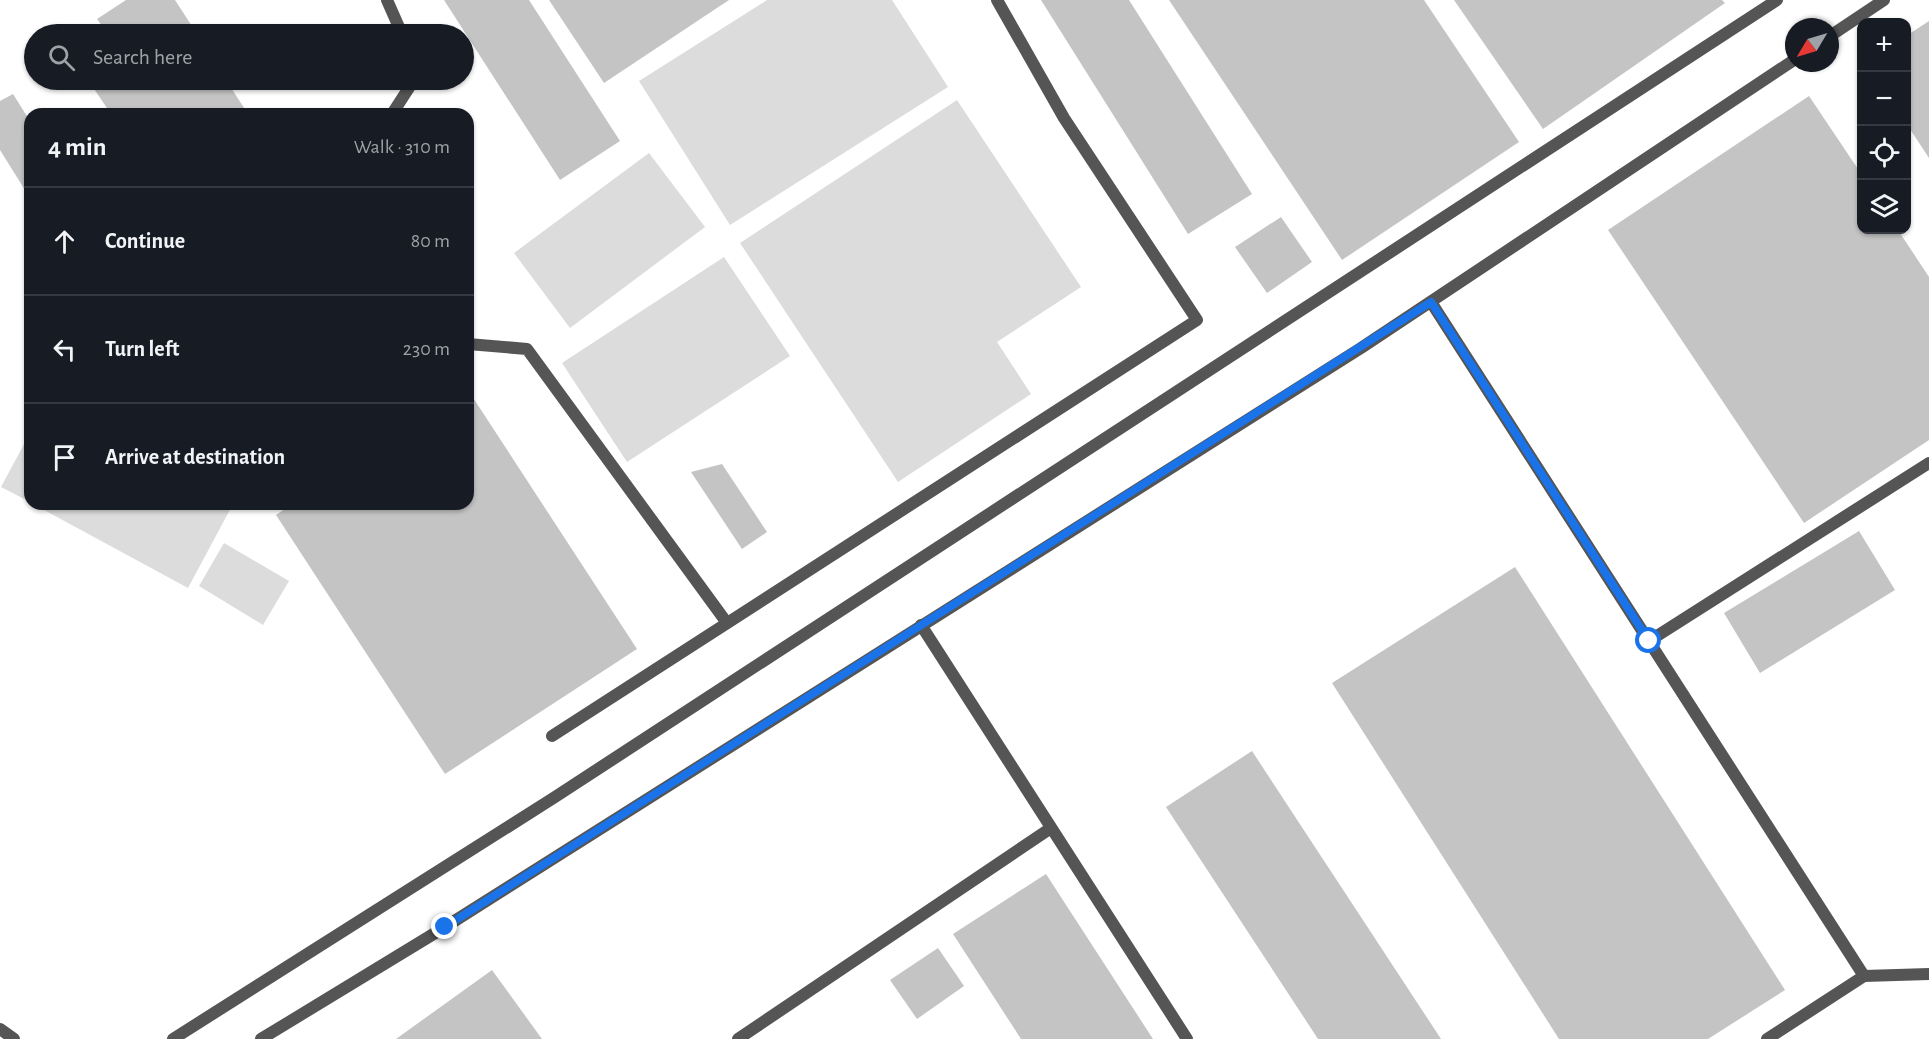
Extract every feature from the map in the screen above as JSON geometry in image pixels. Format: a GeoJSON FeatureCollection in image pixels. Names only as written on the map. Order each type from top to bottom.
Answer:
{"type":"FeatureCollection","features":[{"type":"Feature","properties":{"kind":"lane"},"geometry":{"type":"LineString","coordinates":[[387,0],[398,24]]}},
{"type":"Feature","properties":{"kind":"lane"},"geometry":{"type":"LineString","coordinates":[[552,736],[1197,320],[1064,118],[997,0]]}},
{"type":"Feature","properties":{"kind":"lane"},"geometry":{"type":"LineString","coordinates":[[173,1039],[585,778],[1777,0]]}},
{"type":"Feature","properties":{"kind":"lane"},"geometry":{"type":"LineString","coordinates":[[1839,30],[1884,0]]}},
{"type":"Feature","properties":{"kind":"lane"},"geometry":{"type":"LineString","coordinates":[[261,1039],[455,921],[1431,302],[1785,66]]}},
{"type":"Feature","properties":{"kind":"lane"},"geometry":{"type":"LineString","coordinates":[[396,108],[408,90]]}},
{"type":"Feature","properties":{"kind":"lane"},"geometry":{"type":"LineString","coordinates":[[1431,302],[1864,976]]}},
{"type":"Feature","properties":{"kind":"lane"},"geometry":{"type":"LineString","coordinates":[[474,345],[527,349],[727,623]]}},
{"type":"Feature","properties":{"kind":"lane"},"geometry":{"type":"LineString","coordinates":[[1649,641],[1929,464]]}},
{"type":"Feature","properties":{"kind":"lane"},"geometry":{"type":"LineString","coordinates":[[921,625],[1187,1039]]}},
{"type":"Feature","properties":{"kind":"lane"},"geometry":{"type":"LineString","coordinates":[[738,1039],[1051,828]]}},
{"type":"Feature","properties":{"kind":"lane"},"geometry":{"type":"LineString","coordinates":[[1767,1039],[1864,976],[1929,974]]}},
{"type":"Feature","properties":{"kind":"lane"},"geometry":{"type":"LineString","coordinates":[[0,1029],[14,1039]]}},
{"type":"Feature","properties":{"kind":"shaded area"},"geometry":{"type":"Polygon","coordinates":[[[767,0],[892,0],[948,87],[730,225],[639,81],[767,0]]]}},
{"type":"Feature","properties":{"kind":"shaded area"},"geometry":{"type":"Polygon","coordinates":[[[957,100],[1081,287],[997,342],[1031,394],[898,482],[740,243],[957,100]]]}},
{"type":"Feature","properties":{"kind":"shaded area"},"geometry":{"type":"Polygon","coordinates":[[[649,153],[705,227],[570,328],[514,253],[649,153]]]}},
{"type":"Feature","properties":{"kind":"shaded area"},"geometry":{"type":"Polygon","coordinates":[[[724,257],[790,356],[627,462],[562,363],[724,257]]]}},
{"type":"Feature","properties":{"kind":"shaded area"},"geometry":{"type":"Polygon","coordinates":[[[24,444],[24,499],[1,487],[24,444]]]}},
{"type":"Feature","properties":{"kind":"shaded area"},"geometry":{"type":"Polygon","coordinates":[[[44,510],[230,510],[188,588],[44,510]]]}},
{"type":"Feature","properties":{"kind":"shaded area"},"geometry":{"type":"Polygon","coordinates":[[[224,543],[289,581],[263,625],[199,586],[224,543]]]}},
{"type":"Feature","properties":{"kind":"building"},"geometry":{"type":"Polygon","coordinates":[[[126,0],[175,0],[191,24],[101,24],[97,19],[126,0]]]}},
{"type":"Feature","properties":{"kind":"building"},"geometry":{"type":"Polygon","coordinates":[[[444,0],[529,0],[620,141],[560,180],[474,47],[474,24],[459,24],[444,0]]]}},
{"type":"Feature","properties":{"kind":"building"},"geometry":{"type":"Polygon","coordinates":[[[549,0],[729,0],[604,83],[549,0]]]}},
{"type":"Feature","properties":{"kind":"building"},"geometry":{"type":"Polygon","coordinates":[[[1041,0],[1129,0],[1252,194],[1188,234],[1041,0]]]}},
{"type":"Feature","properties":{"kind":"building"},"geometry":{"type":"Polygon","coordinates":[[[1169,0],[1424,0],[1519,142],[1342,260],[1169,0]]]}},
{"type":"Feature","properties":{"kind":"building"},"geometry":{"type":"Polygon","coordinates":[[[1454,0],[1722,0],[1725,3],[1543,129],[1454,0]]]}},
{"type":"Feature","properties":{"kind":"building"},"geometry":{"type":"Polygon","coordinates":[[[1929,21],[1929,158],[1911,131],[1911,33],[1929,21]]]}},
{"type":"Feature","properties":{"kind":"building"},"geometry":{"type":"Polygon","coordinates":[[[95,90],[232,90],[244,108],[107,108],[95,90]]]}},
{"type":"Feature","properties":{"kind":"building"},"geometry":{"type":"Polygon","coordinates":[[[13,94],[24,111],[24,188],[0,150],[0,101],[13,94]]]}},
{"type":"Feature","properties":{"kind":"building"},"geometry":{"type":"Polygon","coordinates":[[[1809,96],[1857,168],[1857,234],[1901,234],[1929,277],[1929,440],[1804,523],[1608,230],[1809,96]]]}},
{"type":"Feature","properties":{"kind":"building"},"geometry":{"type":"Polygon","coordinates":[[[1281,217],[1312,262],[1267,293],[1235,247],[1281,217]]]}},
{"type":"Feature","properties":{"kind":"building"},"geometry":{"type":"Polygon","coordinates":[[[474,399],[637,649],[445,774],[276,515],[283,510],[474,510],[474,399]]]}},
{"type":"Feature","properties":{"kind":"building"},"geometry":{"type":"Polygon","coordinates":[[[722,464],[767,532],[742,549],[691,472],[722,464]]]}},
{"type":"Feature","properties":{"kind":"building"},"geometry":{"type":"Polygon","coordinates":[[[1859,531],[1895,590],[1760,673],[1724,613],[1859,531]]]}},
{"type":"Feature","properties":{"kind":"building"},"geometry":{"type":"Polygon","coordinates":[[[1515,567],[1785,990],[1708,1039],[1559,1039],[1332,683],[1515,567]]]}},
{"type":"Feature","properties":{"kind":"building"},"geometry":{"type":"Polygon","coordinates":[[[1252,751],[1441,1039],[1318,1039],[1166,807],[1252,751]]]}},
{"type":"Feature","properties":{"kind":"building"},"geometry":{"type":"Polygon","coordinates":[[[1046,874],[1153,1039],[1021,1039],[953,934],[1046,874]]]}},
{"type":"Feature","properties":{"kind":"building"},"geometry":{"type":"Polygon","coordinates":[[[938,948],[964,986],[917,1019],[890,980],[938,948]]]}},
{"type":"Feature","properties":{"kind":"building"},"geometry":{"type":"Polygon","coordinates":[[[492,970],[542,1039],[396,1039],[492,970]]]}},
{"type":"Feature","properties":{"kind":"route"},"geometry":{"type":"LineString","coordinates":[[445,927],[1431,302],[1649,641]]}}]}
